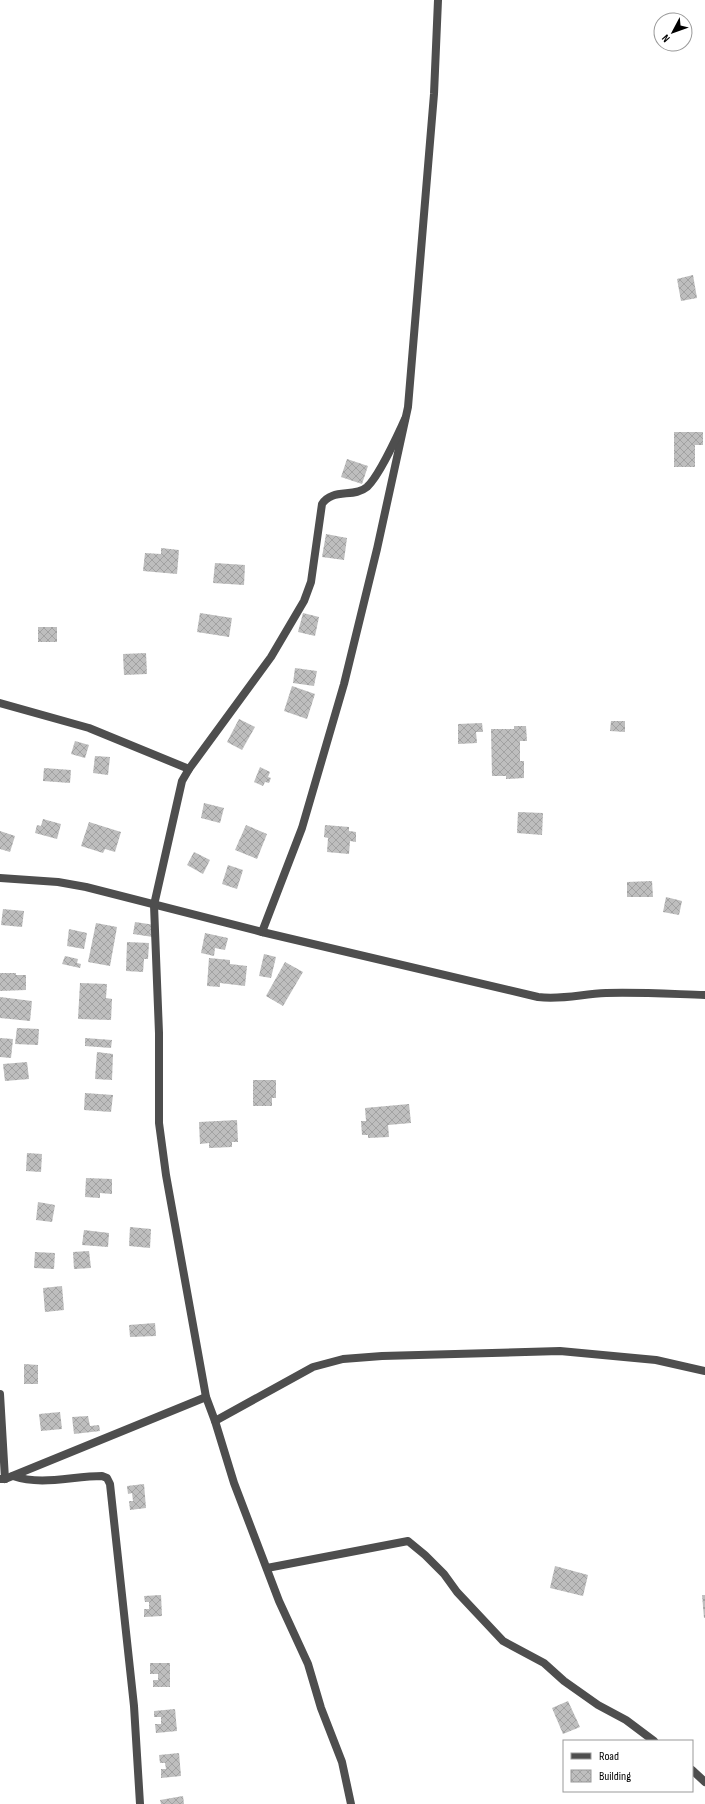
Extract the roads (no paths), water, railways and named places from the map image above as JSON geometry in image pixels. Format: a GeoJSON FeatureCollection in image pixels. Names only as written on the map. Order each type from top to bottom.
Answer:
{"type":"FeatureCollection","features":[{"type":"Feature","properties":{"kind":"street"},"geometry":{"type":"LineString","coordinates":[[262,932],[302,828],[329,740],[373,564],[408,407],[433,110],[438,0]]}},
{"type":"Feature","properties":{"kind":"street"},"geometry":{"type":"LineString","coordinates":[[351,1804],[342,1762],[321,1708],[308,1664],[279,1601],[266,1568],[234,1483],[206,1397],[166,1175],[159,1123],[159,1033],[154,905],[179,790],[189,769],[271,657],[306,597],[311,582],[321,510],[326,498],[360,491],[367,487],[389,451],[405,419]]}},
{"type":"Feature","properties":{"kind":"street"},"geometry":{"type":"LineString","coordinates":[[0,702],[89,728],[189,769]]}},
{"type":"Feature","properties":{"kind":"street"},"geometry":{"type":"LineString","coordinates":[[0,878],[58,882],[86,887],[262,932],[538,997],[568,998],[587,994],[607,993],[705,995]]}},
{"type":"Feature","properties":{"kind":"street"},"geometry":{"type":"LineString","coordinates":[[215,1421],[314,1367],[343,1360],[382,1356],[560,1351],[656,1360],[705,1371]]}},
{"type":"Feature","properties":{"kind":"street"},"geometry":{"type":"LineString","coordinates":[[0,1394],[6,1478]]}},
{"type":"Feature","properties":{"kind":"street"},"geometry":{"type":"LineString","coordinates":[[6,1478],[206,1397]]}},
{"type":"Feature","properties":{"kind":"street"},"geometry":{"type":"LineString","coordinates":[[6,1478],[38,1482],[102,1476],[107,1478],[110,1484],[134,1706],[140,1804]]}},
{"type":"Feature","properties":{"kind":"street"},"geometry":{"type":"LineString","coordinates":[[266,1568],[408,1542],[425,1555],[444,1574],[458,1592],[503,1641],[544,1663],[564,1681],[598,1705],[626,1720],[653,1740]]}},
{"type":"Feature","properties":{"kind":"street"},"geometry":{"type":"LineString","coordinates":[[693,1771],[705,1782]]}}]}
